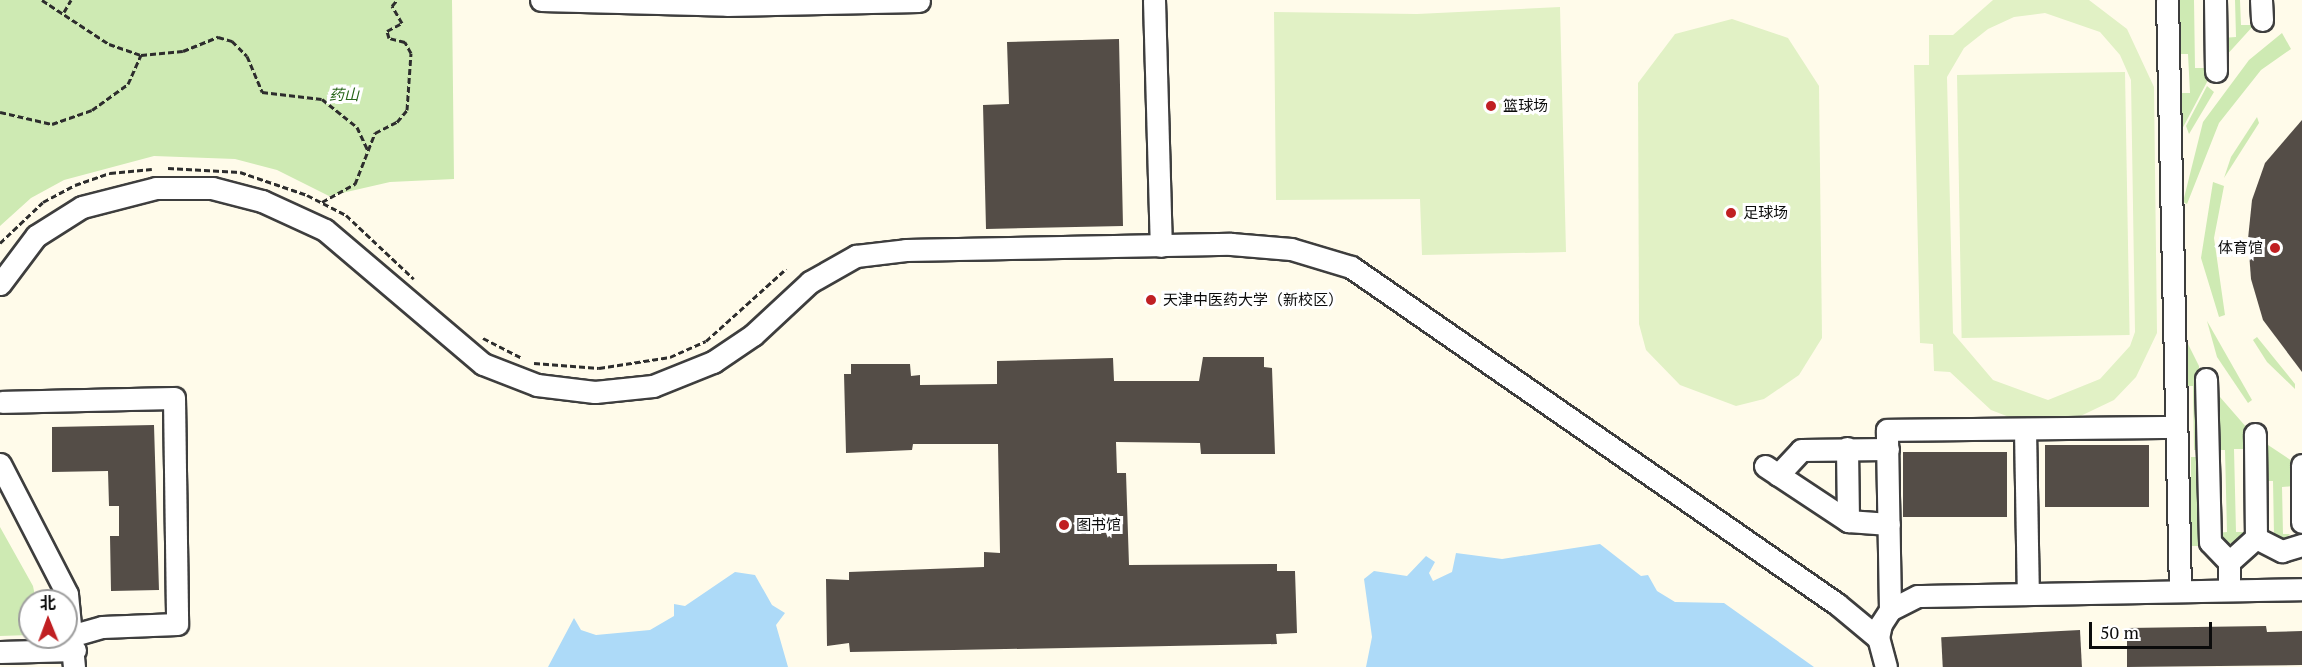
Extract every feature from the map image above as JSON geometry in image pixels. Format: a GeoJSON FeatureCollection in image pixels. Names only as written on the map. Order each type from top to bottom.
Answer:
{"type":"FeatureCollection","features":[{"type":"Feature","properties":{"kind":"lane"},"geometry":{"type":"LineString","coordinates":[[541,0],[727,5],[919,1]]}},
{"type":"Feature","properties":{"kind":"lane"},"geometry":{"type":"LineString","coordinates":[[1154,0],[1161,246]]}},
{"type":"Feature","properties":{"kind":"lane"},"geometry":{"type":"LineString","coordinates":[[2167,0],[2180,591]]}},
{"type":"Feature","properties":{"kind":"lane"},"geometry":{"type":"LineString","coordinates":[[2215,0],[2216,71]]}},
{"type":"Feature","properties":{"kind":"lane"},"geometry":{"type":"LineString","coordinates":[[0,284],[36,236],[74,210],[156,188],[212,188],[262,201],[325,230],[483,364],[537,385],[604,392],[653,386],[713,362],[753,335],[810,282],[856,256],[1262,245],[1323,256],[1351,267],[1837,604],[1878,638],[1886,667]]}},
{"type":"Feature","properties":{"kind":"lane"},"geometry":{"type":"LineString","coordinates":[[2206,379],[2210,542],[2229,562],[2229,588]]}},
{"type":"Feature","properties":{"kind":"lane"},"geometry":{"type":"LineString","coordinates":[[2,402],[174,398],[177,624],[102,627],[78,641]]}},
{"type":"Feature","properties":{"kind":"lane"},"geometry":{"type":"LineString","coordinates":[[1878,638],[1890,610],[1887,430],[2176,427]]}},
{"type":"Feature","properties":{"kind":"lane"},"geometry":{"type":"LineString","coordinates":[[2025,429],[2028,594]]}},
{"type":"Feature","properties":{"kind":"lane"},"geometry":{"type":"LineString","coordinates":[[2229,562],[2256,538],[2255,434]]}},
{"type":"Feature","properties":{"kind":"lane"},"geometry":{"type":"LineString","coordinates":[[1847,448],[1848,521]]}},
{"type":"Feature","properties":{"kind":"lane"},"geometry":{"type":"LineString","coordinates":[[1888,448],[1801,450],[1771,471],[1848,521],[1889,524]]}},
{"type":"Feature","properties":{"kind":"lane"},"geometry":{"type":"LineString","coordinates":[[0,464],[65,589]]}},
{"type":"Feature","properties":{"kind":"lane"},"geometry":{"type":"LineString","coordinates":[[2302,465],[2302,522]]}},
{"type":"Feature","properties":{"kind":"lane"},"geometry":{"type":"LineString","coordinates":[[2256,538],[2282,551],[2302,545]]}},
{"type":"Feature","properties":{"kind":"lane"},"geometry":{"type":"LineString","coordinates":[[1890,610],[1918,596],[2302,589]]}},
{"type":"Feature","properties":{"kind":"lane"},"geometry":{"type":"LineString","coordinates":[[0,639],[18,641]]}},
{"type":"Feature","properties":{"kind":"lane"},"geometry":{"type":"LineString","coordinates":[[0,652],[35,649]]}},
{"type":"Feature","properties":{"kind":"path"},"geometry":{"type":"LineString","coordinates":[[42,0],[64,12],[109,44],[141,56],[183,51],[219,37],[232,41],[248,56],[262,92],[322,99],[357,127],[368,151]]}},
{"type":"Feature","properties":{"kind":"path"},"geometry":{"type":"LineString","coordinates":[[64,12],[71,0]]}},
{"type":"Feature","properties":{"kind":"path"},"geometry":{"type":"LineString","coordinates":[[322,202],[355,184],[364,174],[368,151],[375,133],[397,122],[406,110],[411,53],[405,42],[389,38],[387,31],[402,23],[392,6],[397,0]]}},
{"type":"Feature","properties":{"kind":"path"},"geometry":{"type":"LineString","coordinates":[[0,112],[52,124],[92,110],[128,84],[141,56]]}},
{"type":"Feature","properties":{"kind":"path"},"geometry":{"type":"LineString","coordinates":[[0,243],[44,202],[110,173],[219,168],[272,181],[322,202],[373,237],[417,282]]}},
{"type":"Feature","properties":{"kind":"path"},"geometry":{"type":"LineString","coordinates":[[472,332],[532,362],[563,368],[632,366],[706,341],[786,269]]}},
{"type":"Feature","properties":{"kind":"green space","name":"药山"},"geometry":{"type":"Polygon","coordinates":[[[0,0],[452,0],[454,179],[390,182],[329,196],[277,170],[235,159],[154,156],[64,180],[31,198],[0,226],[0,0]]]}},
{"type":"Feature","properties":{"kind":"green space"},"geometry":{"type":"Polygon","coordinates":[[[1993,0],[2089,0],[2127,29],[2154,87],[2157,333],[2136,377],[2114,400],[2068,422],[2017,420],[1991,410],[1950,372],[1934,371],[1933,344],[1920,343],[1914,65],[1929,65],[1929,35],[1953,35],[1993,0]],[[2045,13],[2014,17],[1988,29],[1964,48],[1947,77],[1953,333],[1993,380],[2048,400],[2100,379],[2130,346],[2135,332],[2131,80],[2120,55],[2100,32],[2045,13]]]}},
{"type":"Feature","properties":{"kind":"green space"},"geometry":{"type":"Polygon","coordinates":[[[2174,0],[2194,0],[2195,68],[2207,68],[2207,82],[2180,133],[2177,93],[2190,93],[2188,54],[2175,54],[2174,0]]]}},
{"type":"Feature","properties":{"kind":"green space"},"geometry":{"type":"Polygon","coordinates":[[[2235,0],[2240,0],[2241,25],[2254,25],[2224,58],[2222,38],[2236,37],[2235,0]]]}},
{"type":"Feature","properties":{"kind":"green space"},"geometry":{"type":"Polygon","coordinates":[[[1560,7],[1566,252],[1422,255],[1420,199],[1276,200],[1274,12],[1417,14],[1560,7]]]}},
{"type":"Feature","properties":{"kind":"green space","name":"足球场"},"geometry":{"type":"Polygon","coordinates":[[[1732,19],[1788,38],[1819,86],[1822,338],[1799,375],[1764,399],[1736,406],[1680,385],[1646,350],[1639,324],[1638,83],[1675,34],[1732,19]]]}},
{"type":"Feature","properties":{"kind":"green space"},"geometry":{"type":"Polygon","coordinates":[[[2282,33],[2291,49],[2261,70],[2219,123],[2187,204],[2183,202],[2203,122],[2249,60],[2282,33]]]}},
{"type":"Feature","properties":{"kind":"green space"},"geometry":{"type":"Polygon","coordinates":[[[2125,72],[2130,335],[1962,338],[1957,75],[2125,72]]]}},
{"type":"Feature","properties":{"kind":"green space"},"geometry":{"type":"Polygon","coordinates":[[[2207,86],[2214,92],[2189,134],[2186,126],[2207,86]]]}},
{"type":"Feature","properties":{"kind":"green space"},"geometry":{"type":"Polygon","coordinates":[[[2257,117],[2259,123],[2224,178],[2231,157],[2257,117]]]}},
{"type":"Feature","properties":{"kind":"green space"},"geometry":{"type":"Polygon","coordinates":[[[2213,182],[2224,186],[2214,238],[2225,315],[2219,317],[2201,258],[2213,182]]]}},
{"type":"Feature","properties":{"kind":"green space"},"geometry":{"type":"Polygon","coordinates":[[[2207,321],[2252,400],[2248,403],[2217,357],[2207,321]]]}},
{"type":"Feature","properties":{"kind":"green space"},"geometry":{"type":"Polygon","coordinates":[[[2184,336],[2199,366],[2201,450],[2194,450],[2193,386],[2182,386],[2184,336]]]}},
{"type":"Feature","properties":{"kind":"green space"},"geometry":{"type":"Polygon","coordinates":[[[2257,337],[2295,384],[2295,389],[2267,362],[2253,340],[2257,337]]]}},
{"type":"Feature","properties":{"kind":"green space"},"geometry":{"type":"Polygon","coordinates":[[[2213,389],[2247,428],[2247,449],[2234,449],[2236,532],[2247,532],[2235,544],[2224,542],[2217,533],[2227,532],[2225,450],[2213,450],[2213,389]]]}},
{"type":"Feature","properties":{"kind":"green space"},"geometry":{"type":"Polygon","coordinates":[[[2262,441],[2292,461],[2293,486],[2282,487],[2283,534],[2290,534],[2283,542],[2266,535],[2274,534],[2273,481],[2263,481],[2262,441]]]}},
{"type":"Feature","properties":{"kind":"green space"},"geometry":{"type":"Polygon","coordinates":[[[2191,457],[2201,457],[2201,546],[2191,546],[2191,457]]]}},
{"type":"Feature","properties":{"kind":"green space"},"geometry":{"type":"Polygon","coordinates":[[[0,527],[34,589],[18,589],[18,635],[0,636],[0,527]]]}},
{"type":"Feature","properties":{"kind":"water"},"geometry":{"type":"Polygon","coordinates":[[[1600,544],[1641,576],[1648,575],[1657,591],[1675,602],[1724,603],[1814,667],[1366,667],[1372,637],[1364,579],[1374,571],[1407,576],[1426,556],[1435,562],[1429,573],[1433,581],[1452,572],[1456,553],[1502,559],[1600,544]]]}},
{"type":"Feature","properties":{"kind":"water"},"geometry":{"type":"Polygon","coordinates":[[[735,572],[755,575],[772,605],[785,613],[776,625],[788,667],[548,667],[574,618],[581,630],[596,635],[650,630],[674,616],[674,604],[685,606],[735,572]]]}},
{"type":"Feature","properties":{"kind":"building"},"geometry":{"type":"Polygon","coordinates":[[[1119,39],[1123,226],[986,229],[983,105],[1009,104],[1007,42],[1119,39]]]}},
{"type":"Feature","properties":{"kind":"building","name":"体育馆"},"geometry":{"type":"Polygon","coordinates":[[[2302,120],[2302,372],[2263,320],[2251,279],[2248,239],[2252,200],[2265,163],[2302,120]]]}},
{"type":"Feature","properties":{"kind":"building","name":"图书馆"},"geometry":{"type":"Polygon","coordinates":[[[1203,357],[1264,357],[1264,367],[1272,368],[1275,454],[1201,454],[1200,443],[1116,442],[1117,473],[1126,473],[1129,565],[1277,564],[1277,571],[1295,571],[1297,633],[1276,634],[1277,644],[850,652],[849,643],[827,646],[826,579],[849,580],[849,572],[984,567],[984,552],[1000,553],[998,444],[913,444],[912,450],[846,453],[844,374],[851,374],[851,364],[910,364],[911,376],[920,375],[920,385],[997,384],[997,361],[1113,358],[1114,381],[1199,381],[1203,357]]]}},
{"type":"Feature","properties":{"kind":"building"},"geometry":{"type":"Polygon","coordinates":[[[154,425],[159,590],[111,591],[110,536],[119,536],[119,506],[109,506],[108,471],[52,472],[52,427],[154,425]]]}},
{"type":"Feature","properties":{"kind":"building"},"geometry":{"type":"Polygon","coordinates":[[[2045,445],[2149,445],[2149,507],[2045,507],[2045,445]]]}},
{"type":"Feature","properties":{"kind":"building"},"geometry":{"type":"Polygon","coordinates":[[[1903,452],[2007,452],[2007,517],[1903,517],[1903,452]]]}},
{"type":"Feature","properties":{"kind":"building"},"geometry":{"type":"Polygon","coordinates":[[[2266,626],[2267,632],[2302,631],[2302,665],[2127,667],[2127,628],[2266,626]]]}},
{"type":"Feature","properties":{"kind":"building"},"geometry":{"type":"Polygon","coordinates":[[[2080,630],[2082,667],[1943,667],[1941,637],[2080,630]]]}},
{"type":"Feature","properties":{"kind":"place","name":"篮球场"},"geometry":{"type":"Point","coordinates":[1491,106]}},
{"type":"Feature","properties":{"kind":"place","name":"足球场"},"geometry":{"type":"Point","coordinates":[1731,213]}},
{"type":"Feature","properties":{"kind":"place","name":"体育馆"},"geometry":{"type":"Point","coordinates":[2275,248]}},
{"type":"Feature","properties":{"kind":"place","name":"天津中医药大学（新校区）"},"geometry":{"type":"Point","coordinates":[1151,300]}},
{"type":"Feature","properties":{"kind":"place","name":"图书馆"},"geometry":{"type":"Point","coordinates":[1064,525]}}]}
